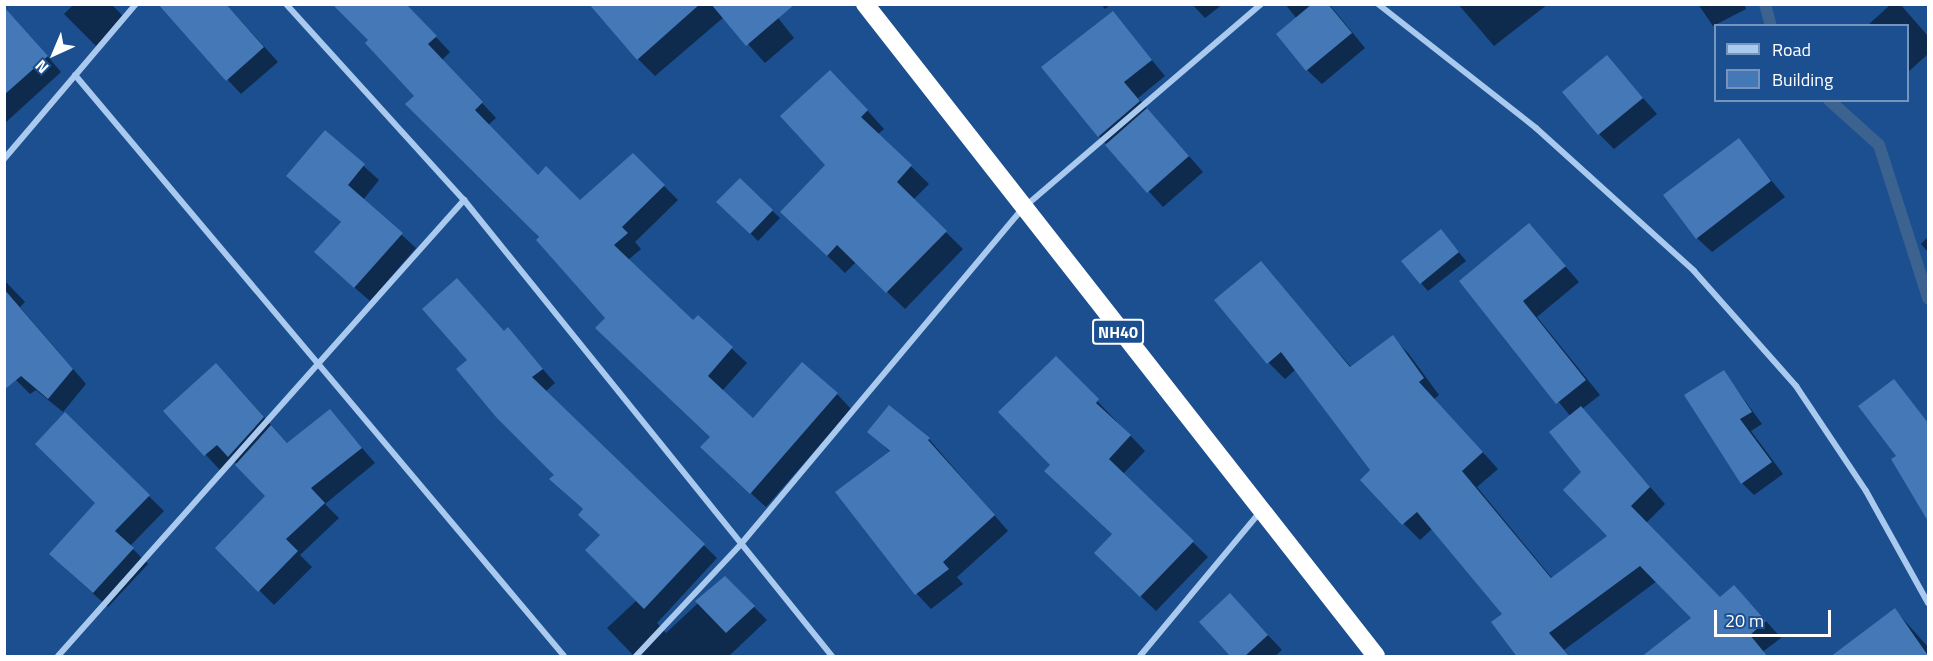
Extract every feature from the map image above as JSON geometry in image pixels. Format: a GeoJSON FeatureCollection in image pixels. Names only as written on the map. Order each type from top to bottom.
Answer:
{"type":"FeatureCollection","features":[{"type":"Feature","properties":{"kind":"highway","name":"NH40"},"geometry":{"type":"LineString","coordinates":[[865,4],[1022,209],[1376,657]]}},
{"type":"Feature","properties":{"kind":"street"},"geometry":{"type":"LineString","coordinates":[[4,159],[136,4]]}},
{"type":"Feature","properties":{"kind":"street"},"geometry":{"type":"LineString","coordinates":[[286,4],[464,201],[832,657]]}},
{"type":"Feature","properties":{"kind":"street"},"geometry":{"type":"LineString","coordinates":[[636,657],[741,544],[1022,209],[1261,4]]}},
{"type":"Feature","properties":{"kind":"street"},"geometry":{"type":"LineString","coordinates":[[1378,4],[1536,128],[1694,271],[1796,386],[1866,491],[1929,603]]}},
{"type":"Feature","properties":{"kind":"street"},"geometry":{"type":"LineString","coordinates":[[75,75],[564,657]]}},
{"type":"Feature","properties":{"kind":"street"},"geometry":{"type":"LineString","coordinates":[[58,657],[464,201]]}},
{"type":"Feature","properties":{"kind":"street"},"geometry":{"type":"LineString","coordinates":[[1140,657],[1260,512]]}},
{"type":"Feature","properties":{"kind":"building"},"geometry":{"type":"Polygon","coordinates":[[[158,4],[226,4],[264,47],[226,81],[158,4]]]}},
{"type":"Feature","properties":{"kind":"building"},"geometry":{"type":"Polygon","coordinates":[[[332,4],[406,4],[437,36],[428,44],[483,102],[475,110],[538,175],[546,166],[580,200],[633,153],[665,185],[622,227],[628,233],[614,245],[693,320],[698,315],[733,347],[708,376],[753,418],[802,362],[838,393],[750,494],[700,447],[710,437],[595,328],[605,318],[536,240],[539,237],[405,104],[414,96],[365,43],[368,40],[332,4]]]}},
{"type":"Feature","properties":{"kind":"building"},"geometry":{"type":"Polygon","coordinates":[[[589,4],[700,4],[637,60],[589,4]]]}},
{"type":"Feature","properties":{"kind":"building"},"geometry":{"type":"Polygon","coordinates":[[[711,4],[795,4],[746,46],[711,4]]]}},
{"type":"Feature","properties":{"kind":"building"},"geometry":{"type":"Polygon","coordinates":[[[1312,4],[1328,4],[1352,33],[1306,71],[1276,34],[1312,4]]]}},
{"type":"Feature","properties":{"kind":"building"},"geometry":{"type":"Polygon","coordinates":[[[4,7],[48,56],[4,95],[4,7]]]}},
{"type":"Feature","properties":{"kind":"building"},"geometry":{"type":"Polygon","coordinates":[[[1113,11],[1152,60],[1124,82],[1140,101],[1098,137],[1041,67],[1113,11]]]}},
{"type":"Feature","properties":{"kind":"building"},"geometry":{"type":"Polygon","coordinates":[[[1607,55],[1643,98],[1598,135],[1562,92],[1607,55]]]}},
{"type":"Feature","properties":{"kind":"building"},"geometry":{"type":"Polygon","coordinates":[[[830,70],[868,110],[861,117],[912,165],[897,182],[947,231],[886,293],[837,245],[827,256],[780,212],[825,165],[780,116],[830,70]]]}},
{"type":"Feature","properties":{"kind":"building"},"geometry":{"type":"Polygon","coordinates":[[[1147,108],[1189,156],[1147,193],[1105,145],[1147,108]]]}},
{"type":"Feature","properties":{"kind":"building"},"geometry":{"type":"Polygon","coordinates":[[[325,130],[365,164],[348,185],[403,233],[354,288],[314,252],[341,222],[286,176],[325,130]]]}},
{"type":"Feature","properties":{"kind":"building"},"geometry":{"type":"Polygon","coordinates":[[[1739,138],[1771,181],[1696,239],[1663,195],[1739,138]]]}},
{"type":"Feature","properties":{"kind":"building"},"geometry":{"type":"Polygon","coordinates":[[[740,178],[773,210],[750,234],[716,202],[740,178]]]}},
{"type":"Feature","properties":{"kind":"building"},"geometry":{"type":"Polygon","coordinates":[[[1529,223],[1566,266],[1523,301],[1586,380],[1556,404],[1459,281],[1529,223]]]}},
{"type":"Feature","properties":{"kind":"building"},"geometry":{"type":"Polygon","coordinates":[[[1441,229],[1459,252],[1420,284],[1401,261],[1441,229]]]}},
{"type":"Feature","properties":{"kind":"building"},"geometry":{"type":"Polygon","coordinates":[[[1261,261],[1350,367],[1393,335],[1424,378],[1419,382],[1483,452],[1462,471],[1551,578],[1607,536],[1563,490],[1581,472],[1549,432],[1581,406],[1650,487],[1631,506],[1720,597],[1734,585],[1766,621],[1750,635],[1768,657],[1641,657],[1691,618],[1640,566],[1549,633],[1570,657],[1517,657],[1491,622],[1502,614],[1417,512],[1402,525],[1360,480],[1370,470],[1281,352],[1267,364],[1214,300],[1261,261]]]}},
{"type":"Feature","properties":{"kind":"building"},"geometry":{"type":"Polygon","coordinates":[[[457,278],[504,331],[508,327],[543,369],[532,377],[705,544],[644,609],[585,550],[600,535],[578,515],[583,509],[549,479],[554,475],[496,417],[456,369],[467,360],[422,309],[457,278]]]}},
{"type":"Feature","properties":{"kind":"building"},"geometry":{"type":"Polygon","coordinates":[[[4,289],[73,369],[48,399],[21,376],[4,390],[4,289]]]}},
{"type":"Feature","properties":{"kind":"building"},"geometry":{"type":"Polygon","coordinates":[[[1056,356],[1099,399],[1096,403],[1131,435],[1109,459],[1194,541],[1140,597],[1094,553],[1112,534],[1044,471],[1050,465],[998,412],[1056,356]]]}},
{"type":"Feature","properties":{"kind":"building"},"geometry":{"type":"Polygon","coordinates":[[[216,363],[264,417],[228,457],[217,445],[204,456],[163,411],[216,363]]]}},
{"type":"Feature","properties":{"kind":"building"},"geometry":{"type":"Polygon","coordinates":[[[1724,370],[1752,412],[1740,419],[1772,462],[1741,484],[1684,395],[1724,370]]]}},
{"type":"Feature","properties":{"kind":"building"},"geometry":{"type":"Polygon","coordinates":[[[1894,379],[1929,424],[1929,523],[1891,459],[1896,456],[1858,406],[1894,379]]]}},
{"type":"Feature","properties":{"kind":"building"},"geometry":{"type":"Polygon","coordinates":[[[889,405],[930,438],[928,440],[995,515],[943,562],[949,569],[915,595],[835,492],[890,451],[867,432],[889,405]]]}},
{"type":"Feature","properties":{"kind":"building"},"geometry":{"type":"Polygon","coordinates":[[[330,409],[362,448],[311,488],[325,503],[286,539],[298,551],[258,592],[215,548],[265,496],[235,465],[271,425],[287,443],[330,409]]]}},
{"type":"Feature","properties":{"kind":"building"},"geometry":{"type":"Polygon","coordinates":[[[65,412],[150,495],[115,531],[134,548],[93,593],[49,554],[95,503],[35,444],[65,412]]]}},
{"type":"Feature","properties":{"kind":"building"},"geometry":{"type":"Polygon","coordinates":[[[725,576],[755,606],[726,633],[695,601],[725,576]]]}},
{"type":"Feature","properties":{"kind":"building"},"geometry":{"type":"Polygon","coordinates":[[[1230,593],[1268,635],[1244,657],[1231,657],[1199,622],[1230,593]]]}},
{"type":"Feature","properties":{"kind":"building"},"geometry":{"type":"Polygon","coordinates":[[[1895,608],[1929,657],[1830,657],[1895,608]]]}},
{"type":"Feature","properties":{"kind":"waterway"},"geometry":{"type":"LineString","coordinates":[[1765,4],[1770,24]]}},
{"type":"Feature","properties":{"kind":"waterway"},"geometry":{"type":"LineString","coordinates":[[1831,102],[1879,145],[1928,298]]}}]}
